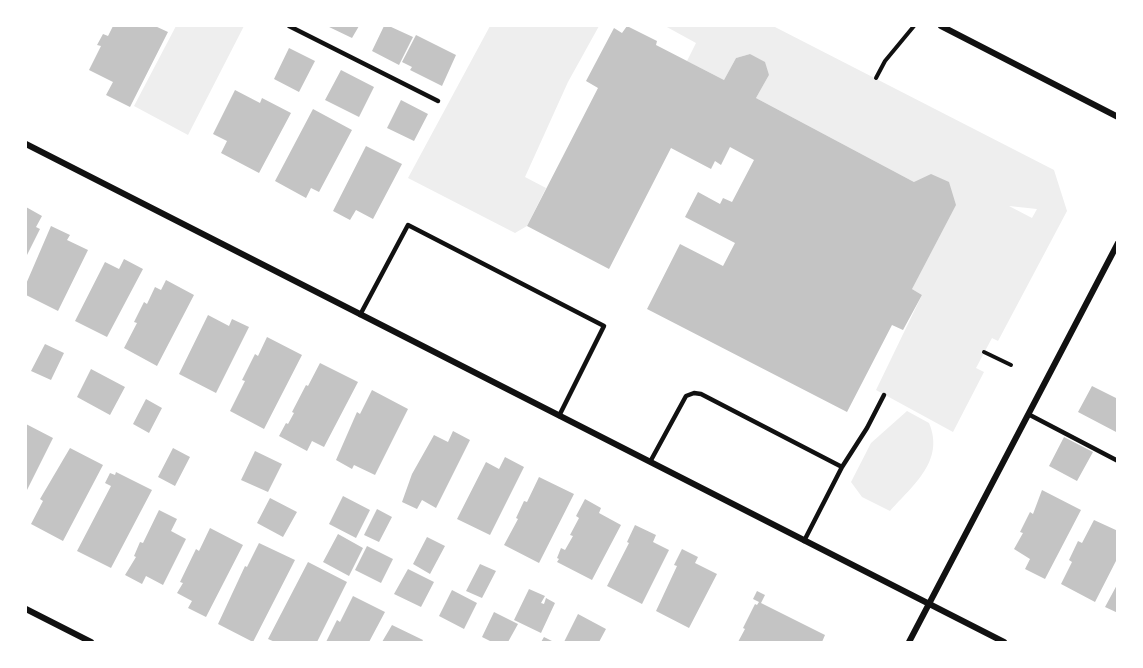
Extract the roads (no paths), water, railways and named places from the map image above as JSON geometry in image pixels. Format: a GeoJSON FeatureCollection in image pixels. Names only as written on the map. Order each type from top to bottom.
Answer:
{"type":"FeatureCollection","features":[{"type":"Feature","properties":{"kind":"street"},"geometry":{"type":"LineString","coordinates":[[941,26],[1118,117]]}},
{"type":"Feature","properties":{"kind":"street"},"geometry":{"type":"LineString","coordinates":[[26,144],[927,605],[1004,642]]}},
{"type":"Feature","properties":{"kind":"street"},"geometry":{"type":"LineString","coordinates":[[909,642],[1118,243]]}},
{"type":"Feature","properties":{"kind":"street"},"geometry":{"type":"LineString","coordinates":[[26,609],[91,642]]}},
{"type":"Feature","properties":{"kind":"lane"},"geometry":{"type":"LineString","coordinates":[[289,26],[438,101]]}},
{"type":"Feature","properties":{"kind":"lane"},"geometry":{"type":"LineString","coordinates":[[360,315],[408,225],[604,326],[560,416]]}},
{"type":"Feature","properties":{"kind":"lane"},"geometry":{"type":"LineString","coordinates":[[650,462],[686,396],[694,393],[842,467]]}},
{"type":"Feature","properties":{"kind":"lane"},"geometry":{"type":"LineString","coordinates":[[804,541],[842,467],[867,428],[884,395]]}},
{"type":"Feature","properties":{"kind":"lane"},"geometry":{"type":"LineString","coordinates":[[1028,414],[1118,461]]}}]}
